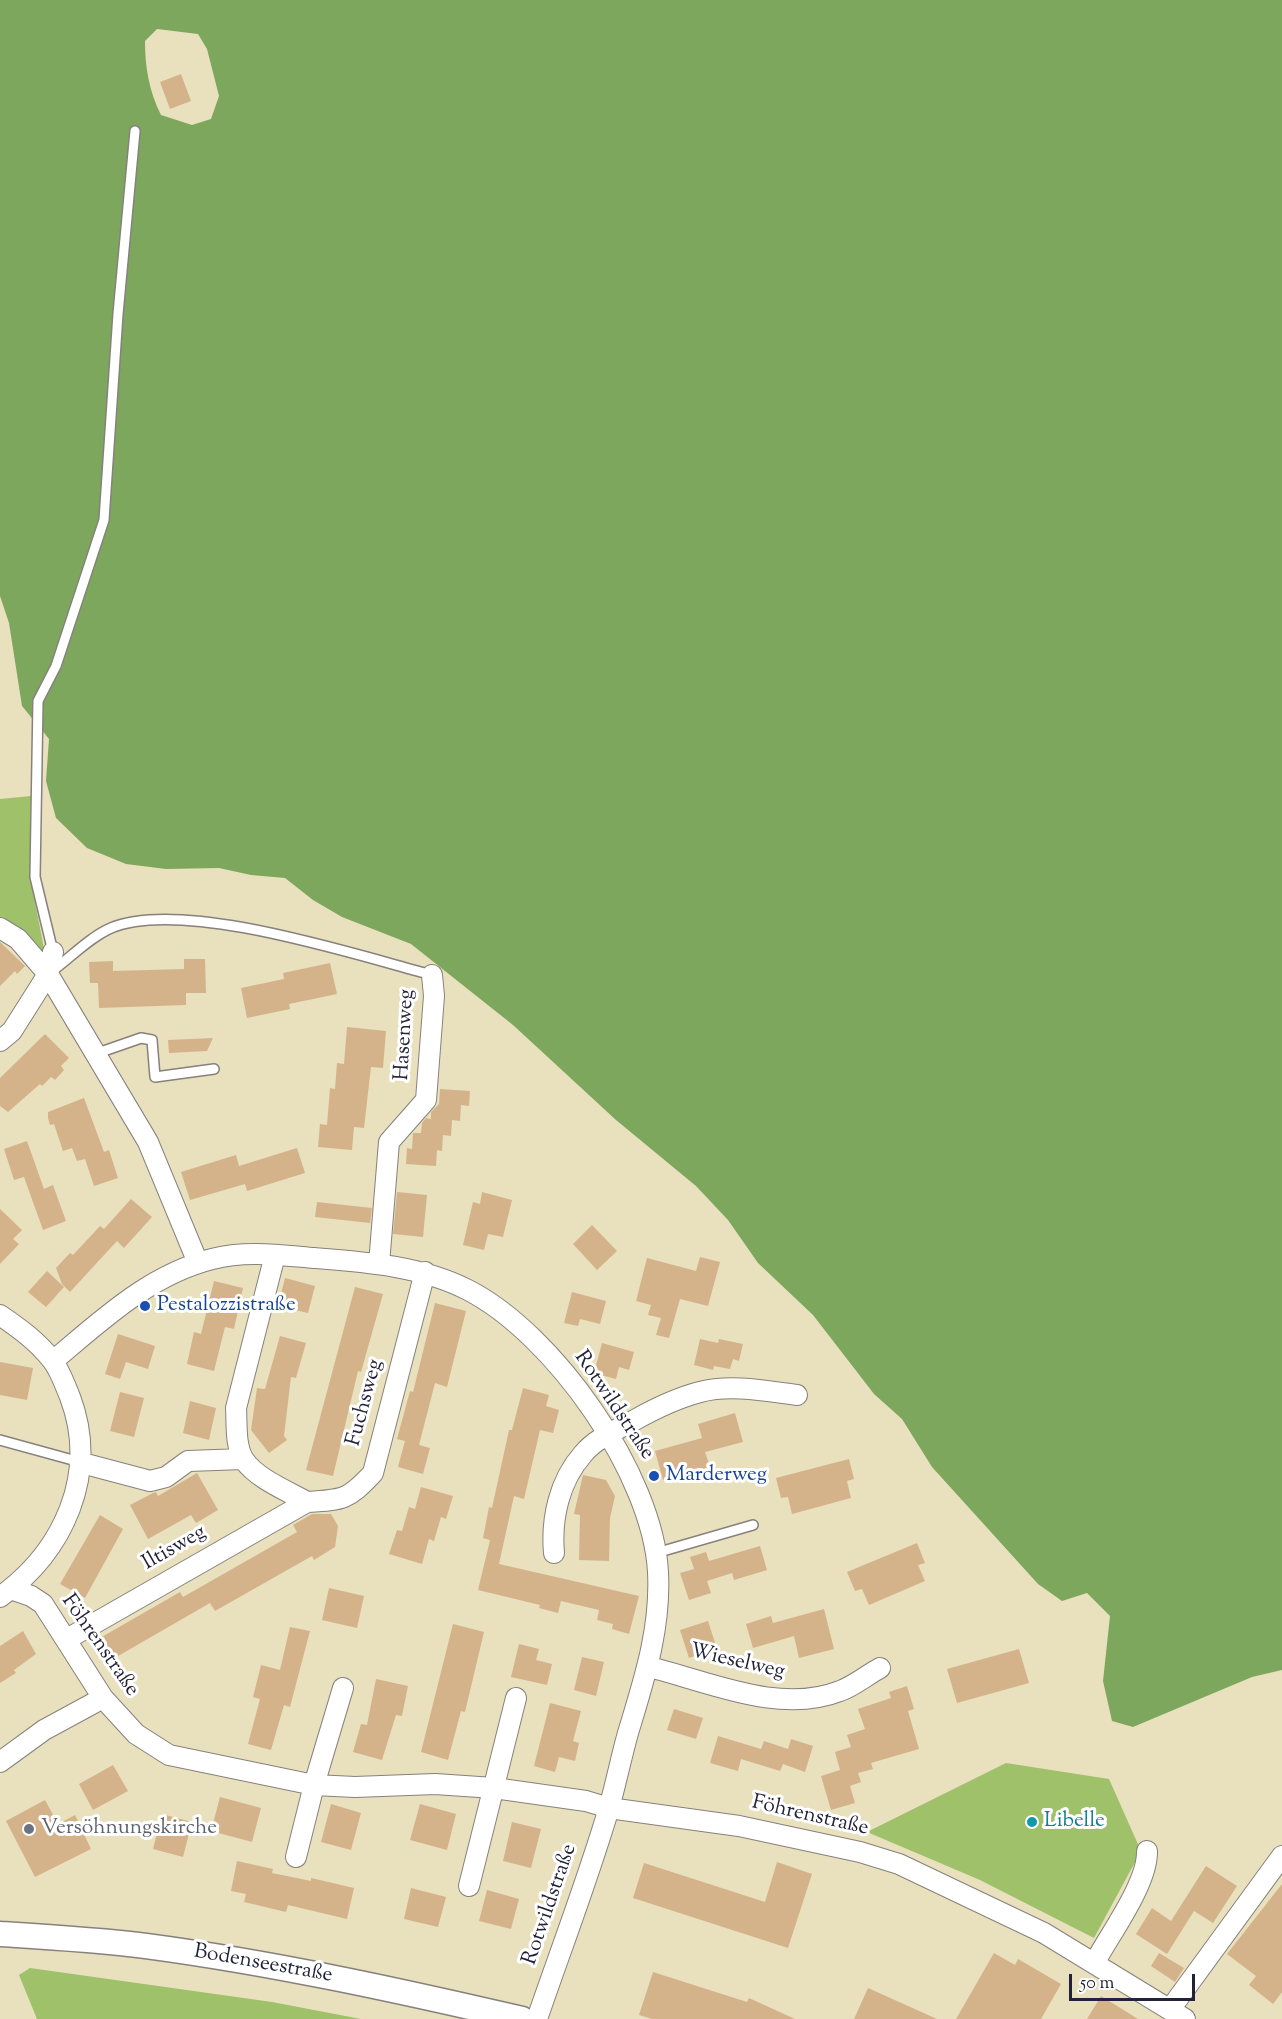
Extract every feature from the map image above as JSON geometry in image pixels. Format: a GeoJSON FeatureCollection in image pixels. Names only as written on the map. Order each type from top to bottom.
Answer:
{"type":"FeatureCollection","features":[{"type":"Feature","properties":{"kind":"street"},"geometry":{"type":"LineString","coordinates":[[0,928],[18,939],[48,974],[148,1142],[198,1263]]}},
{"type":"Feature","properties":{"kind":"street"},"geometry":{"type":"LineString","coordinates":[[0,1041],[12,1031],[48,974],[53,952]]}},
{"type":"Feature","properties":{"kind":"street","name":"Hasenweg"},"geometry":{"type":"LineString","coordinates":[[379,1264],[389,1142],[426,1100],[434,996],[432,975]]}},
{"type":"Feature","properties":{"kind":"street","name":"Rotwildstraße"},"geometry":{"type":"LineString","coordinates":[[53,1361],[139,1292],[178,1270],[243,1253],[275,1255],[379,1264],[425,1272],[468,1290],[505,1313],[542,1347],[583,1398],[637,1485],[645,1507],[656,1553],[658,1608],[649,1667],[609,1808],[537,2019]]}},
{"type":"Feature","properties":{"kind":"street"},"geometry":{"type":"LineString","coordinates":[[275,1255],[236,1408],[237,1434],[243,1459],[256,1472],[308,1502]]}},
{"type":"Feature","properties":{"kind":"street","name":"Fuchsweg"},"geometry":{"type":"LineString","coordinates":[[308,1502],[341,1500],[373,1473],[425,1272]]}},
{"type":"Feature","properties":{"kind":"street"},"geometry":{"type":"LineString","coordinates":[[0,1315],[27,1333],[53,1361],[77,1416],[82,1463],[68,1511],[56,1541],[34,1570],[6,1593]]}},
{"type":"Feature","properties":{"kind":"street"},"geometry":{"type":"LineString","coordinates":[[554,1553],[552,1533],[556,1510],[569,1473],[584,1452],[607,1435],[653,1409],[702,1392],[747,1389],[797,1395]]}},
{"type":"Feature","properties":{"kind":"street"},"geometry":{"type":"LineString","coordinates":[[82,1463],[150,1481],[166,1477],[188,1461],[243,1459]]}},
{"type":"Feature","properties":{"kind":"street","name":"Iltisweg"},"geometry":{"type":"LineString","coordinates":[[67,1640],[308,1502]]}},
{"type":"Feature","properties":{"kind":"street","name":"Föhrenstraße"},"geometry":{"type":"LineString","coordinates":[[6,1593],[31,1596],[43,1604],[102,1698],[136,1734],[169,1755],[314,1785],[355,1787],[435,1784],[494,1788],[586,1801],[609,1808],[739,1826],[860,1852],[929,1878],[1044,1933],[1178,2014],[1282,1856]]}},
{"type":"Feature","properties":{"kind":"street","name":"Wieselweg"},"geometry":{"type":"LineString","coordinates":[[649,1667],[753,1694],[806,1700],[841,1691],[880,1668]]}},
{"type":"Feature","properties":{"kind":"street"},"geometry":{"type":"LineString","coordinates":[[296,1857],[314,1785],[343,1688]]}},
{"type":"Feature","properties":{"kind":"street"},"geometry":{"type":"LineString","coordinates":[[0,1762],[44,1730],[102,1698]]}},
{"type":"Feature","properties":{"kind":"street"},"geometry":{"type":"LineString","coordinates":[[469,1886],[516,1698]]}},
{"type":"Feature","properties":{"kind":"street"},"geometry":{"type":"LineString","coordinates":[[1095,1962],[1139,1883],[1146,1867],[1147,1851]]}},
{"type":"Feature","properties":{"kind":"street","name":"Bodenseestraße"},"geometry":{"type":"LineString","coordinates":[[0,1934],[144,1946],[270,1965],[376,1985],[522,2019]]}},
{"type":"Feature","properties":{"kind":"lane"},"geometry":{"type":"LineString","coordinates":[[53,952],[35,877],[38,701],[56,666],[104,520],[118,314],[135,130]]}},
{"type":"Feature","properties":{"kind":"lane"},"geometry":{"type":"LineString","coordinates":[[48,974],[110,928],[146,918],[245,927],[432,975]]}},
{"type":"Feature","properties":{"kind":"lane"},"geometry":{"type":"LineString","coordinates":[[95,1054],[141,1038],[152,1040],[155,1077],[214,1069]]}},
{"type":"Feature","properties":{"kind":"lane"},"geometry":{"type":"LineString","coordinates":[[0,1440],[82,1463]]}},
{"type":"Feature","properties":{"kind":"lane"},"geometry":{"type":"LineString","coordinates":[[656,1553],[753,1525]]}},
{"type":"Feature","properties":{"kind":"green space"},"geometry":{"type":"Polygon","coordinates":[[[0,0],[1282,0],[1282,1670],[1252,1677],[1133,1727],[1112,1721],[1103,1681],[1110,1616],[1087,1593],[1062,1601],[1038,1584],[932,1467],[902,1419],[874,1394],[813,1315],[758,1263],[728,1220],[696,1186],[616,1120],[513,1025],[411,944],[342,917],[313,900],[285,878],[251,875],[219,868],[166,869],[126,864],[87,848],[56,818],[46,781],[49,739],[22,706],[9,623],[0,596],[0,0]],[[157,29],[145,41],[148,79],[161,115],[192,125],[211,119],[219,96],[207,49],[198,34],[157,29]]]}},
{"type":"Feature","properties":{"kind":"green space"},"geometry":{"type":"Polygon","coordinates":[[[31,796],[30,876],[45,954],[24,933],[0,921],[0,799],[31,796]]]}},
{"type":"Feature","properties":{"kind":"green space"},"geometry":{"type":"Polygon","coordinates":[[[1006,1763],[1109,1779],[1141,1851],[1094,1938],[980,1880],[867,1832],[1006,1763]]]}},
{"type":"Feature","properties":{"kind":"green space"},"geometry":{"type":"Polygon","coordinates":[[[30,1968],[272,2002],[361,2019],[37,2019],[19,1975],[30,1968]]]}},
{"type":"Feature","properties":{"kind":"building"},"geometry":{"type":"Polygon","coordinates":[[[181,74],[191,101],[170,109],[160,82],[181,74]]]}},
{"type":"Feature","properties":{"kind":"building"},"geometry":{"type":"Polygon","coordinates":[[[0,942],[25,966],[17,974],[15,971],[0,986],[0,942]]]}},
{"type":"Feature","properties":{"kind":"building"},"geometry":{"type":"Polygon","coordinates":[[[184,959],[205,959],[206,993],[186,993],[186,1005],[99,1008],[98,983],[90,983],[89,962],[113,961],[113,971],[184,969],[184,959]]]}},
{"type":"Feature","properties":{"kind":"building"},"geometry":{"type":"Polygon","coordinates":[[[330,963],[337,994],[289,1004],[290,1009],[247,1018],[241,988],[284,979],[283,973],[330,963]]]}},
{"type":"Feature","properties":{"kind":"building"},"geometry":{"type":"Polygon","coordinates":[[[347,1027],[386,1031],[383,1068],[371,1067],[364,1128],[354,1127],[352,1150],[318,1147],[320,1124],[327,1125],[330,1088],[335,1089],[337,1063],[344,1064],[347,1027]]]}},
{"type":"Feature","properties":{"kind":"building"},"geometry":{"type":"Polygon","coordinates":[[[45,1034],[69,1058],[61,1066],[64,1070],[55,1080],[51,1077],[42,1086],[40,1084],[8,1112],[0,1106],[0,1078],[45,1034]]]}},
{"type":"Feature","properties":{"kind":"building"},"geometry":{"type":"Polygon","coordinates":[[[213,1038],[207,1051],[169,1053],[168,1040],[213,1038]]]}},
{"type":"Feature","properties":{"kind":"building"},"geometry":{"type":"Polygon","coordinates":[[[440,1089],[470,1091],[469,1106],[461,1105],[460,1121],[452,1120],[451,1136],[443,1135],[442,1151],[437,1150],[436,1166],[406,1164],[407,1148],[412,1149],[413,1133],[421,1133],[422,1123],[426,1118],[431,1119],[431,1112],[439,1104],[440,1089]]]}},
{"type":"Feature","properties":{"kind":"building"},"geometry":{"type":"Polygon","coordinates":[[[84,1098],[104,1152],[109,1150],[118,1178],[94,1186],[85,1159],[77,1161],[72,1148],[63,1151],[54,1124],[50,1125],[48,1118],[48,1112],[84,1098]]]}},
{"type":"Feature","properties":{"kind":"building"},"geometry":{"type":"Polygon","coordinates":[[[27,1141],[44,1189],[53,1185],[66,1221],[43,1230],[24,1177],[14,1180],[4,1149],[27,1141]]]}},
{"type":"Feature","properties":{"kind":"building"},"geometry":{"type":"Polygon","coordinates":[[[297,1148],[305,1173],[247,1191],[245,1184],[190,1200],[181,1172],[236,1155],[239,1166],[297,1148]]]}},
{"type":"Feature","properties":{"kind":"building"},"geometry":{"type":"Polygon","coordinates":[[[397,1192],[427,1195],[423,1237],[393,1234],[397,1192]]]}},
{"type":"Feature","properties":{"kind":"building"},"geometry":{"type":"Polygon","coordinates":[[[482,1192],[512,1200],[503,1237],[488,1234],[484,1250],[463,1245],[473,1202],[480,1204],[482,1192]]]}},
{"type":"Feature","properties":{"kind":"building"},"geometry":{"type":"Polygon","coordinates":[[[131,1199],[152,1217],[124,1248],[117,1241],[70,1292],[62,1284],[56,1268],[70,1253],[73,1255],[100,1226],[104,1229],[131,1199]]]}},
{"type":"Feature","properties":{"kind":"building"},"geometry":{"type":"Polygon","coordinates":[[[317,1202],[372,1208],[370,1223],[315,1217],[317,1202]]]}},
{"type":"Feature","properties":{"kind":"building"},"geometry":{"type":"Polygon","coordinates":[[[0,1209],[22,1230],[13,1239],[19,1244],[0,1264],[0,1209]]]}},
{"type":"Feature","properties":{"kind":"building"},"geometry":{"type":"Polygon","coordinates":[[[592,1225],[617,1251],[597,1270],[573,1244],[592,1225]]]}},
{"type":"Feature","properties":{"kind":"building"},"geometry":{"type":"Polygon","coordinates":[[[700,1257],[720,1262],[708,1306],[680,1299],[669,1338],[656,1335],[661,1318],[648,1315],[651,1305],[636,1301],[647,1258],[696,1271],[700,1257]]]}},
{"type":"Feature","properties":{"kind":"building"},"geometry":{"type":"Polygon","coordinates":[[[47,1271],[64,1287],[46,1307],[28,1292],[47,1271]]]}},
{"type":"Feature","properties":{"kind":"building"},"geometry":{"type":"Polygon","coordinates":[[[285,1278],[315,1286],[308,1313],[278,1306],[285,1278]]]}},
{"type":"Feature","properties":{"kind":"building"},"geometry":{"type":"Polygon","coordinates":[[[214,1281],[243,1288],[234,1329],[225,1327],[214,1371],[187,1364],[194,1332],[201,1334],[214,1281]]]}},
{"type":"Feature","properties":{"kind":"building"},"geometry":{"type":"Polygon","coordinates":[[[355,1287],[383,1294],[361,1372],[358,1371],[333,1476],[306,1470],[355,1287]]]}},
{"type":"Feature","properties":{"kind":"building"},"geometry":{"type":"Polygon","coordinates":[[[572,1292],[606,1301],[600,1324],[580,1319],[578,1326],[564,1323],[572,1292]]]}},
{"type":"Feature","properties":{"kind":"building"},"geometry":{"type":"Polygon","coordinates":[[[435,1303],[466,1311],[447,1387],[435,1383],[419,1445],[430,1448],[423,1474],[398,1467],[405,1441],[397,1439],[410,1391],[413,1392],[435,1303]]]}},
{"type":"Feature","properties":{"kind":"building"},"geometry":{"type":"Polygon","coordinates":[[[118,1334],[155,1346],[148,1369],[126,1362],[120,1379],[105,1374],[118,1334]]]}},
{"type":"Feature","properties":{"kind":"building"},"geometry":{"type":"Polygon","coordinates":[[[280,1336],[306,1343],[296,1378],[291,1377],[284,1436],[287,1440],[269,1453],[251,1430],[257,1388],[265,1389],[280,1336]]]}},
{"type":"Feature","properties":{"kind":"building"},"geometry":{"type":"Polygon","coordinates":[[[700,1339],[718,1343],[719,1339],[743,1344],[739,1361],[733,1359],[730,1369],[714,1366],[713,1370],[694,1365],[700,1339]]]}},
{"type":"Feature","properties":{"kind":"building"},"geometry":{"type":"Polygon","coordinates":[[[602,1343],[634,1352],[629,1370],[619,1367],[616,1379],[594,1373],[602,1343]]]}},
{"type":"Feature","properties":{"kind":"building"},"geometry":{"type":"Polygon","coordinates":[[[0,1362],[33,1368],[27,1400],[0,1395],[0,1362]]]}},
{"type":"Feature","properties":{"kind":"building"},"geometry":{"type":"Polygon","coordinates":[[[523,1388],[549,1395],[546,1406],[559,1410],[553,1433],[540,1430],[524,1499],[514,1496],[499,1564],[639,1596],[629,1634],[612,1629],[613,1624],[597,1620],[599,1610],[561,1601],[558,1613],[539,1608],[540,1605],[478,1590],[490,1540],[483,1538],[489,1507],[492,1508],[509,1430],[512,1430],[523,1388]]]}},
{"type":"Feature","properties":{"kind":"building"},"geometry":{"type":"Polygon","coordinates":[[[120,1392],[144,1398],[134,1437],[110,1431],[120,1392]]]}},
{"type":"Feature","properties":{"kind":"building"},"geometry":{"type":"Polygon","coordinates":[[[190,1401],[216,1408],[209,1440],[183,1433],[190,1401]]]}},
{"type":"Feature","properties":{"kind":"building"},"geometry":{"type":"Polygon","coordinates":[[[735,1413],[743,1442],[705,1452],[710,1467],[663,1480],[655,1451],[702,1438],[698,1424],[735,1413]]]}},
{"type":"Feature","properties":{"kind":"building"},"geometry":{"type":"Polygon","coordinates":[[[849,1459],[854,1479],[847,1481],[851,1498],[792,1514],[788,1497],[781,1498],[776,1478],[849,1459]]]}},
{"type":"Feature","properties":{"kind":"building"},"geometry":{"type":"Polygon","coordinates":[[[197,1473],[218,1510],[196,1523],[191,1515],[148,1539],[130,1505],[156,1492],[158,1496],[197,1473]]]}},
{"type":"Feature","properties":{"kind":"building"},"geometry":{"type":"Polygon","coordinates":[[[583,1475],[606,1480],[615,1496],[610,1518],[609,1561],[579,1560],[580,1515],[574,1514],[583,1475]]]}},
{"type":"Feature","properties":{"kind":"building"},"geometry":{"type":"Polygon","coordinates":[[[421,1487],[453,1496],[446,1519],[441,1517],[434,1541],[429,1539],[422,1564],[389,1554],[397,1530],[402,1531],[409,1507],[415,1509],[421,1487]]]}},
{"type":"Feature","properties":{"kind":"building"},"geometry":{"type":"Polygon","coordinates":[[[312,1514],[331,1514],[338,1526],[335,1547],[314,1560],[312,1556],[215,1611],[210,1603],[106,1663],[93,1642],[180,1592],[183,1597],[297,1532],[293,1525],[312,1514]]]}},
{"type":"Feature","properties":{"kind":"building"},"geometry":{"type":"Polygon","coordinates":[[[100,1515],[123,1529],[85,1598],[60,1584],[100,1515]]]}},
{"type":"Feature","properties":{"kind":"building"},"geometry":{"type":"Polygon","coordinates":[[[917,1543],[925,1563],[918,1565],[925,1581],[869,1605],[862,1589],[855,1591],[847,1572],[917,1543]]]}},
{"type":"Feature","properties":{"kind":"building"},"geometry":{"type":"Polygon","coordinates":[[[760,1546],[767,1570],[734,1580],[732,1573],[707,1581],[711,1593],[689,1600],[680,1573],[694,1569],[690,1557],[706,1552],[709,1561],[760,1546]]]}},
{"type":"Feature","properties":{"kind":"building"},"geometry":{"type":"Polygon","coordinates":[[[329,1588],[364,1596],[357,1628],[322,1620],[329,1588]]]}},
{"type":"Feature","properties":{"kind":"building"},"geometry":{"type":"Polygon","coordinates":[[[824,1609],[834,1649],[799,1658],[794,1636],[753,1648],[746,1624],[771,1616],[773,1623],[824,1609]]]}},
{"type":"Feature","properties":{"kind":"building"},"geometry":{"type":"Polygon","coordinates":[[[708,1621],[717,1649],[689,1658],[680,1630],[708,1621]]]}},
{"type":"Feature","properties":{"kind":"building"},"geometry":{"type":"Polygon","coordinates":[[[453,1624],[484,1632],[465,1712],[461,1711],[448,1760],[421,1752],[453,1624]]]}},
{"type":"Feature","properties":{"kind":"building"},"geometry":{"type":"Polygon","coordinates":[[[290,1627],[310,1631],[290,1707],[284,1705],[271,1750],[248,1744],[260,1699],[253,1697],[261,1665],[280,1670],[290,1627]]]}},
{"type":"Feature","properties":{"kind":"building"},"geometry":{"type":"Polygon","coordinates":[[[23,1631],[36,1654],[14,1670],[16,1673],[0,1683],[0,1646],[23,1631]]]}},
{"type":"Feature","properties":{"kind":"building"},"geometry":{"type":"Polygon","coordinates":[[[519,1644],[539,1649],[536,1660],[552,1664],[547,1685],[511,1677],[519,1644]]]}},
{"type":"Feature","properties":{"kind":"building"},"geometry":{"type":"Polygon","coordinates":[[[1019,1649],[1029,1683],[957,1703],[947,1669],[1019,1649]]]}},
{"type":"Feature","properties":{"kind":"building"},"geometry":{"type":"Polygon","coordinates":[[[582,1657],[604,1662],[596,1696],[574,1690],[582,1657]]]}},
{"type":"Feature","properties":{"kind":"building"},"geometry":{"type":"Polygon","coordinates":[[[376,1679],[408,1686],[402,1716],[396,1715],[382,1760],[353,1752],[361,1724],[367,1725],[376,1679]]]}},
{"type":"Feature","properties":{"kind":"building"},"geometry":{"type":"Polygon","coordinates":[[[907,1686],[914,1709],[908,1711],[919,1749],[871,1763],[873,1769],[858,1773],[861,1782],[850,1786],[855,1803],[831,1810],[821,1776],[840,1770],[835,1752],[851,1747],[847,1735],[865,1729],[858,1709],[891,1698],[889,1692],[907,1686]]]}},
{"type":"Feature","properties":{"kind":"building"},"geometry":{"type":"Polygon","coordinates":[[[550,1703],[581,1711],[573,1741],[579,1743],[575,1761],[559,1757],[555,1772],[534,1766],[550,1703]]]}},
{"type":"Feature","properties":{"kind":"building"},"geometry":{"type":"Polygon","coordinates":[[[674,1709],[703,1718],[696,1739],[667,1730],[674,1709]]]}},
{"type":"Feature","properties":{"kind":"building"},"geometry":{"type":"Polygon","coordinates":[[[718,1736],[761,1749],[764,1741],[788,1749],[791,1739],[813,1746],[805,1772],[783,1764],[780,1771],[741,1759],[738,1771],[710,1763],[718,1736]]]}},
{"type":"Feature","properties":{"kind":"building"},"geometry":{"type":"Polygon","coordinates":[[[113,1765],[128,1791],[93,1810],[79,1784],[113,1765]]]}},
{"type":"Feature","properties":{"kind":"building"},"geometry":{"type":"Polygon","coordinates":[[[220,1797],[261,1808],[252,1842],[211,1831],[220,1797]]]}},
{"type":"Feature","properties":{"kind":"building"},"geometry":{"type":"Polygon","coordinates":[[[45,1800],[58,1824],[75,1815],[91,1849],[35,1877],[6,1821],[45,1800]]]}},
{"type":"Feature","properties":{"kind":"building"},"geometry":{"type":"Polygon","coordinates":[[[331,1804],[361,1813],[351,1850],[321,1842],[331,1804]]]}},
{"type":"Feature","properties":{"kind":"building"},"geometry":{"type":"Polygon","coordinates":[[[420,1804],[456,1814],[447,1850],[410,1840],[420,1804]]]}},
{"type":"Feature","properties":{"kind":"building"},"geometry":{"type":"Polygon","coordinates":[[[162,1814],[192,1822],[183,1857],[153,1849],[162,1814]]]}},
{"type":"Feature","properties":{"kind":"building"},"geometry":{"type":"Polygon","coordinates":[[[512,1822],[541,1829],[531,1868],[503,1861],[512,1822]]]}},
{"type":"Feature","properties":{"kind":"building"},"geometry":{"type":"Polygon","coordinates":[[[237,1861],[273,1869],[272,1873],[311,1881],[311,1878],[354,1888],[347,1919],[288,1905],[286,1912],[244,1902],[246,1894],[231,1891],[237,1861]]]}},
{"type":"Feature","properties":{"kind":"building"},"geometry":{"type":"Polygon","coordinates":[[[777,1862],[812,1874],[788,1948],[633,1898],[644,1863],[765,1902],[777,1862]]]}},
{"type":"Feature","properties":{"kind":"building"},"geometry":{"type":"Polygon","coordinates":[[[1206,1866],[1237,1886],[1213,1923],[1194,1911],[1167,1954],[1136,1934],[1152,1908],[1171,1921],[1206,1866]]]}},
{"type":"Feature","properties":{"kind":"building"},"geometry":{"type":"Polygon","coordinates":[[[1282,1884],[1282,1992],[1273,2004],[1249,1985],[1256,1976],[1227,1954],[1282,1884]]]}},
{"type":"Feature","properties":{"kind":"building"},"geometry":{"type":"Polygon","coordinates":[[[411,1888],[446,1897],[438,1927],[404,1919],[411,1888]]]}},
{"type":"Feature","properties":{"kind":"building"},"geometry":{"type":"Polygon","coordinates":[[[487,1890],[519,1899],[511,1929],[479,1921],[487,1890]]]}},
{"type":"Feature","properties":{"kind":"building"},"geometry":{"type":"Polygon","coordinates":[[[994,1953],[1015,1965],[1018,1959],[1061,1984],[1041,2019],[956,2019],[994,1953]]]}},
{"type":"Feature","properties":{"kind":"building"},"geometry":{"type":"Polygon","coordinates":[[[1159,1953],[1184,1968],[1175,1982],[1151,1966],[1159,1953]]]}},
{"type":"Feature","properties":{"kind":"building"},"geometry":{"type":"Polygon","coordinates":[[[653,1972],[747,2002],[749,1998],[795,2019],[652,2019],[639,2015],[653,1972]]]}},
{"type":"Feature","properties":{"kind":"building"},"geometry":{"type":"Polygon","coordinates":[[[868,1988],[937,2019],[854,2019],[868,1988]]]}},
{"type":"Feature","properties":{"kind":"building"},"geometry":{"type":"Polygon","coordinates":[[[1101,1996],[1138,2019],[1087,2019],[1101,1996]]]}},
{"type":"Feature","properties":{"kind":"place","name":"Pestalozzistraße"},"geometry":{"type":"Point","coordinates":[145,1306]}},
{"type":"Feature","properties":{"kind":"place","name":"Marderweg"},"geometry":{"type":"Point","coordinates":[654,1476]}},
{"type":"Feature","properties":{"kind":"place","name":"Libelle"},"geometry":{"type":"Point","coordinates":[1032,1822]}},
{"type":"Feature","properties":{"kind":"place","name":"Versöhnungskirche"},"geometry":{"type":"Point","coordinates":[29,1829]}}]}
